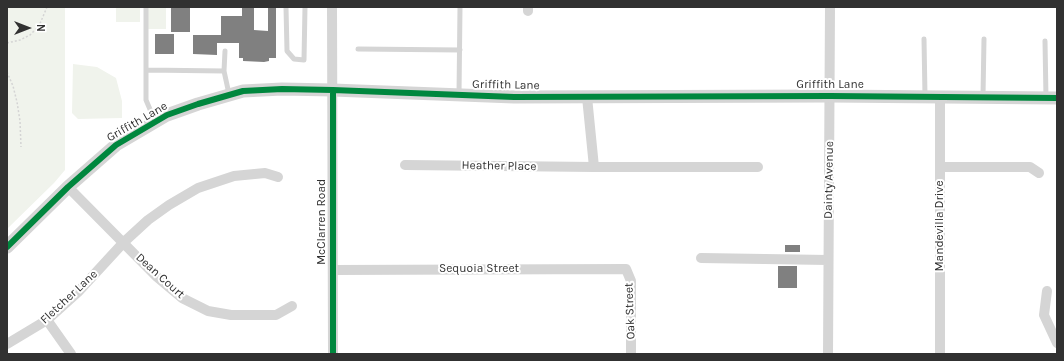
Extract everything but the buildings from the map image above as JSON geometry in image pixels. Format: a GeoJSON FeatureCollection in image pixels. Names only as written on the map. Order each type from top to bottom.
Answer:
{"type":"FeatureCollection","features":[{"type":"Feature","properties":{"kind":"street","name":"McClarren Road"},"geometry":{"type":"LineString","coordinates":[[332,7],[333,354]]}},
{"type":"Feature","properties":{"kind":"street","name":"Dainty Avenue"},"geometry":{"type":"LineString","coordinates":[[828,354],[830,7]]}},
{"type":"Feature","properties":{"kind":"street","name":"Griffith Lane"},"geometry":{"type":"LineString","coordinates":[[7,246],[68,187],[116,145],[167,115],[243,91],[282,89],[333,90],[514,97],[830,96],[1051,98]]}},
{"type":"Feature","properties":{"kind":"street"},"geometry":{"type":"LineString","coordinates":[[587,97],[594,167]]}},
{"type":"Feature","properties":{"kind":"street","name":"Mandevilla Drive"},"geometry":{"type":"LineString","coordinates":[[940,97],[940,354]]}},
{"type":"Feature","properties":{"kind":"street","name":"Heather Place"},"geometry":{"type":"LineString","coordinates":[[405,165],[758,167]]}},
{"type":"Feature","properties":{"kind":"street"},"geometry":{"type":"LineString","coordinates":[[940,167],[1030,167],[1039,173]]}},
{"type":"Feature","properties":{"kind":"street","name":"Fletcher Lane"},"geometry":{"type":"LineString","coordinates":[[7,344],[46,320],[78,292],[124,242],[148,220],[168,205],[198,188],[234,176],[264,173],[278,177]]}},
{"type":"Feature","properties":{"kind":"street","name":"Dean Court"},"geometry":{"type":"LineString","coordinates":[[68,187],[157,277],[182,298],[208,311],[231,315],[276,315],[292,306]]}},
{"type":"Feature","properties":{"kind":"street"},"geometry":{"type":"LineString","coordinates":[[701,258],[828,260]]}},
{"type":"Feature","properties":{"kind":"street","name":"Sequoia Street"},"geometry":{"type":"LineString","coordinates":[[333,270],[626,269]]}},
{"type":"Feature","properties":{"kind":"street","name":"Oak Street"},"geometry":{"type":"LineString","coordinates":[[626,269],[631,281],[631,354]]}},
{"type":"Feature","properties":{"kind":"street"},"geometry":{"type":"LineString","coordinates":[[1047,291],[1044,315],[1057,343]]}},
{"type":"Feature","properties":{"kind":"street"},"geometry":{"type":"LineString","coordinates":[[46,320],[71,354]]}},
{"type":"Feature","properties":{"kind":"lane"},"geometry":{"type":"LineString","coordinates":[[146,7],[146,100],[156,122]]}},
{"type":"Feature","properties":{"kind":"lane"},"geometry":{"type":"LineString","coordinates":[[286,7],[287,51],[294,59],[304,60],[305,7]]}},
{"type":"Feature","properties":{"kind":"lane"},"geometry":{"type":"LineString","coordinates":[[459,95],[460,7]]}},
{"type":"Feature","properties":{"kind":"lane"},"geometry":{"type":"LineString","coordinates":[[983,98],[984,39]]}},
{"type":"Feature","properties":{"kind":"lane"},"geometry":{"type":"LineString","coordinates":[[924,40],[924,97]]}},
{"type":"Feature","properties":{"kind":"lane"},"geometry":{"type":"LineString","coordinates":[[1045,41],[1051,98]]}},
{"type":"Feature","properties":{"kind":"lane"},"geometry":{"type":"LineString","coordinates":[[358,49],[460,50]]}},
{"type":"Feature","properties":{"kind":"lane"},"geometry":{"type":"LineString","coordinates":[[225,51],[224,71],[229,95]]}},
{"type":"Feature","properties":{"kind":"lane"},"geometry":{"type":"LineString","coordinates":[[146,70],[224,71]]}},
{"type":"Feature","properties":{"kind":"path"},"geometry":{"type":"LineString","coordinates":[[7,43],[20,40],[30,35],[39,26],[47,7]]}},
{"type":"Feature","properties":{"kind":"path"},"geometry":{"type":"LineString","coordinates":[[7,72],[13,86],[17,102],[20,122],[21,147]]}},
{"type":"Feature","properties":{"kind":"shaded area"},"geometry":{"type":"Polygon","coordinates":[[[7,7],[65,7],[65,170],[54,183],[7,229],[7,7]]]}},
{"type":"Feature","properties":{"kind":"shaded area"},"geometry":{"type":"Polygon","coordinates":[[[116,7],[140,7],[140,22],[116,22],[116,7]]]}},
{"type":"Feature","properties":{"kind":"shaded area"},"geometry":{"type":"Polygon","coordinates":[[[148,7],[166,7],[166,29],[148,29],[148,7]]]}},
{"type":"Feature","properties":{"kind":"shaded area"},"geometry":{"type":"Polygon","coordinates":[[[73,64],[97,67],[116,78],[122,101],[122,118],[78,119],[72,113],[73,64]]]}},
{"type":"Feature","properties":{"kind":"cycle path"},"geometry":{"type":"LineString","coordinates":[[7,247],[68,187],[116,145],[167,115],[243,91],[282,89],[333,90],[514,97],[830,96],[1057,98]]}},
{"type":"Feature","properties":{"kind":"cycle path"},"geometry":{"type":"LineString","coordinates":[[333,90],[333,354]]}}]}
